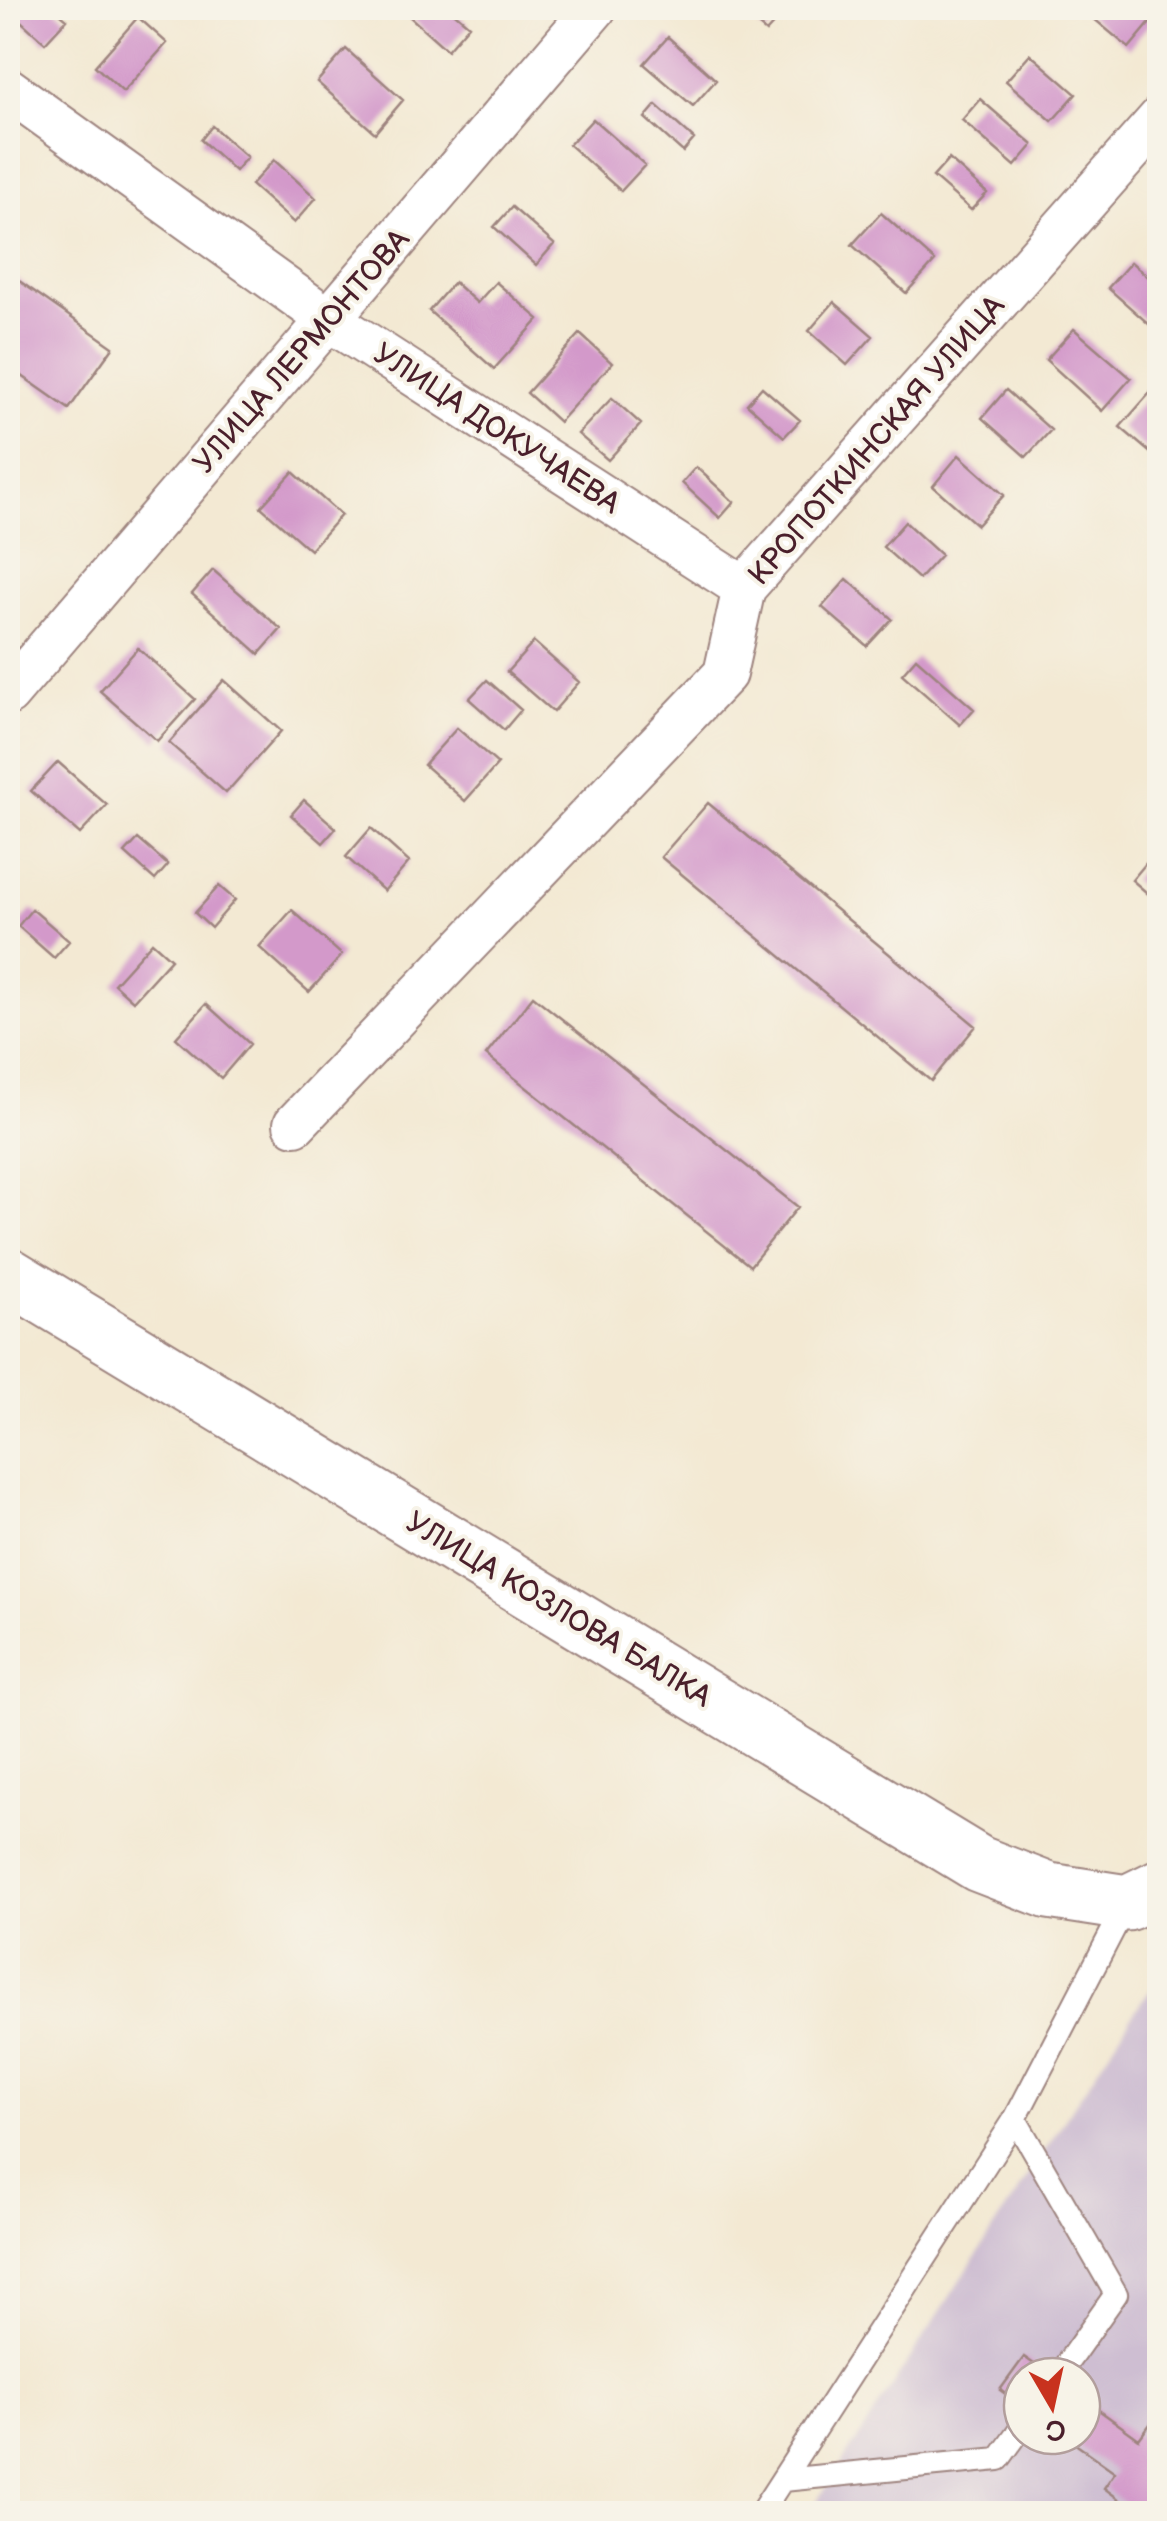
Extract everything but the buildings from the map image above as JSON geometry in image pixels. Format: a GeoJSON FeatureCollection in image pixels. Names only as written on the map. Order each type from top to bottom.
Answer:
{"type":"FeatureCollection","features":[{"type":"Feature","properties":{"kind":"main road","name":"УЛИЦА КОЗЛОВА БАЛКА"},"geometry":{"type":"LineString","coordinates":[[8,1275],[979,1864],[1048,1891],[1143,1895]]}},
{"type":"Feature","properties":{"kind":"street","name":"УЛИЦА ЛЕРМОНТОВА"},"geometry":{"type":"LineString","coordinates":[[8,694],[595,8]]}},
{"type":"Feature","properties":{"kind":"street","name":"УЛИЦА ДОКУЧАЕВА"},"geometry":{"type":"LineString","coordinates":[[8,89],[328,319],[744,588]]}},
{"type":"Feature","properties":{"kind":"street","name":"КРОПОТКИНСКАЯ УЛИЦА"},"geometry":{"type":"LineString","coordinates":[[295,1124],[725,674],[744,588],[1160,118]]}},
{"type":"Feature","properties":{"kind":"lane"},"geometry":{"type":"LineString","coordinates":[[760,2514],[1016,2119],[1143,1895]]}},
{"type":"Feature","properties":{"kind":"lane"},"geometry":{"type":"LineString","coordinates":[[1016,2119],[1116,2294],[1072,2356]]}},
{"type":"Feature","properties":{"kind":"lane"},"geometry":{"type":"LineString","coordinates":[[783,2480],[999,2459],[1002,2455]]}},
{"type":"Feature","properties":{"kind":"shaded area"},"geometry":{"type":"Polygon","coordinates":[[[1159,1981],[1159,2513],[809,2514],[1143,1999],[1159,1981]]]}}]}
